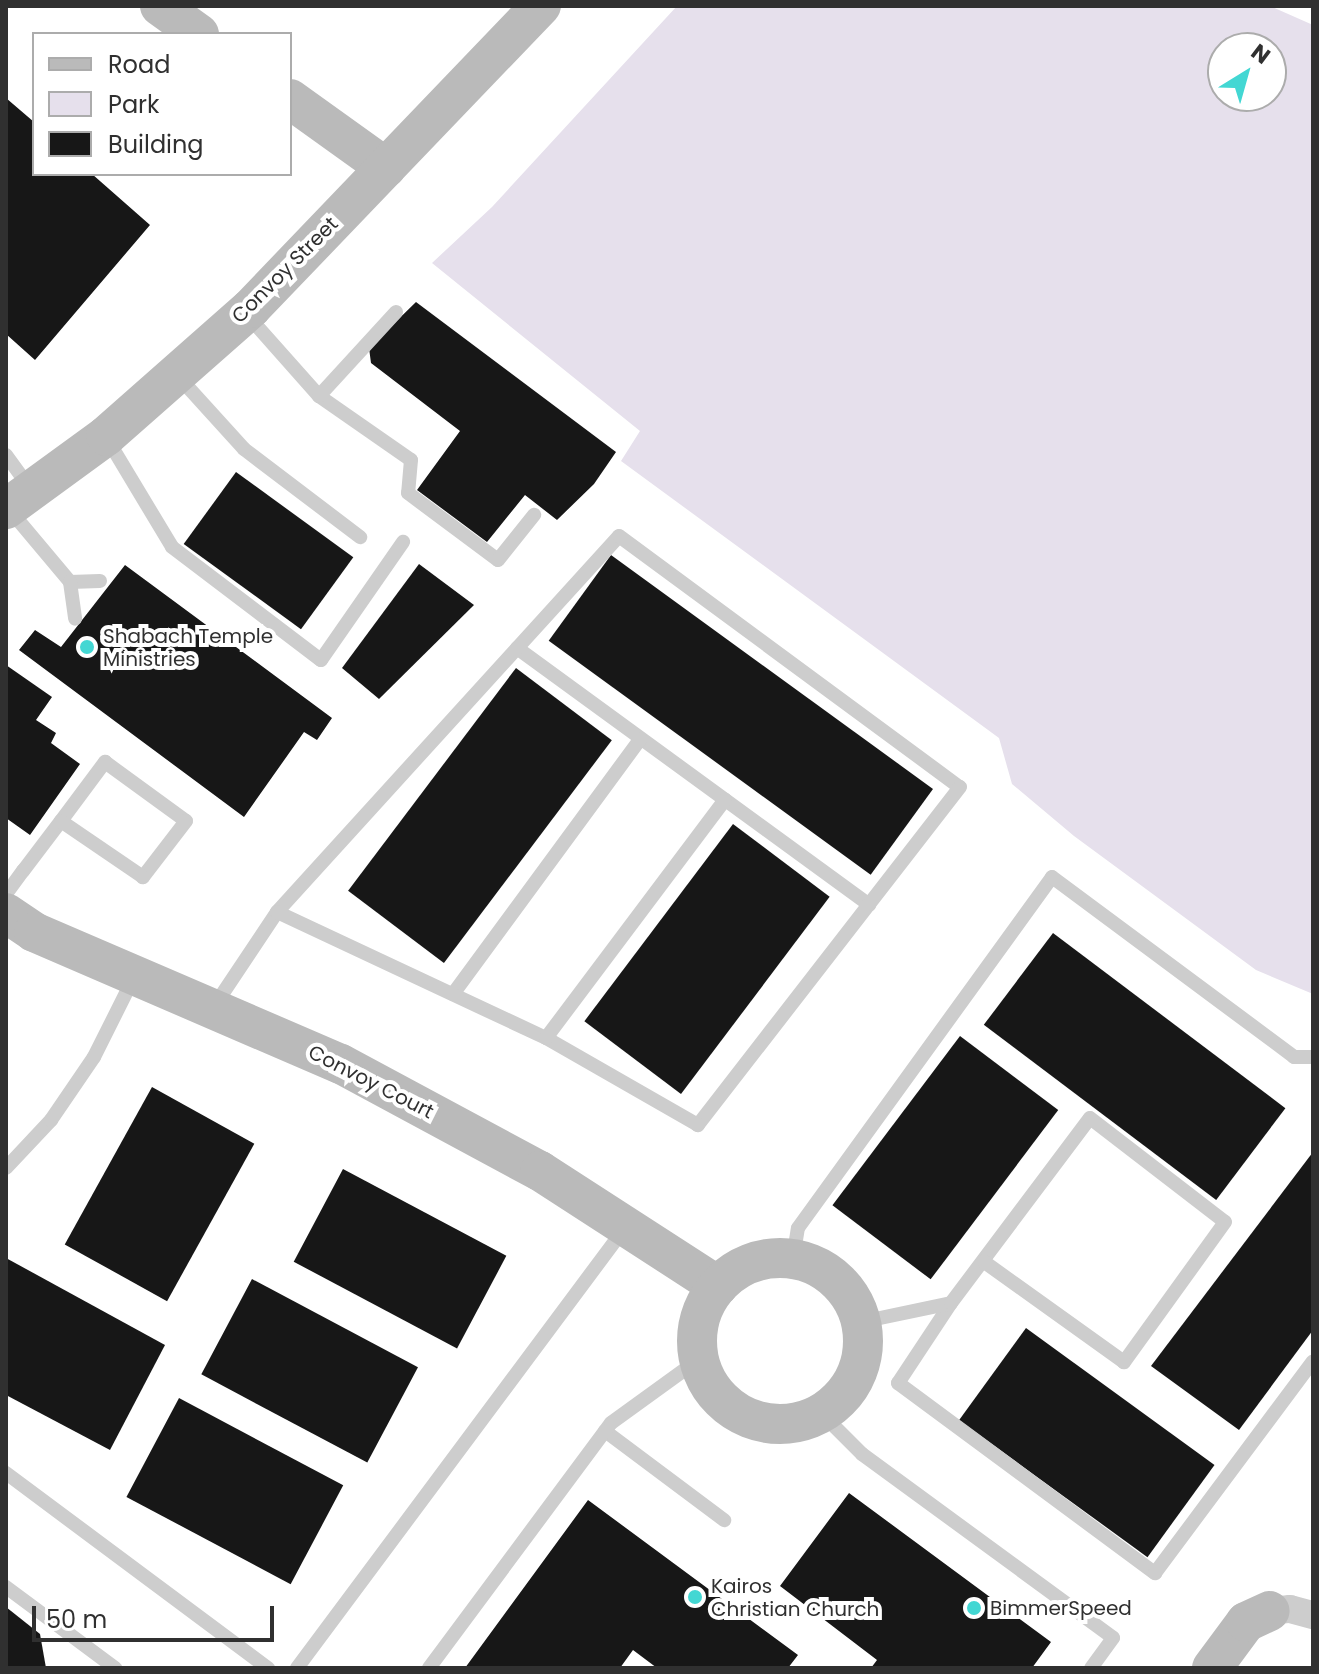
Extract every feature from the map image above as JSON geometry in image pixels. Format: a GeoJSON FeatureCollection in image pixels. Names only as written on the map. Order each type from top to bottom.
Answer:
{"type":"FeatureCollection","features":[{"type":"Feature","properties":{"kind":"street"},"geometry":{"type":"LineString","coordinates":[[160,6],[196,32]]}},
{"type":"Feature","properties":{"kind":"street","name":"Convoy Street"},"geometry":{"type":"LineString","coordinates":[[15,503],[106,436],[245,312],[541,6]]}},
{"type":"Feature","properties":{"kind":"street"},"geometry":{"type":"LineString","coordinates":[[292,100],[386,168]]}},
{"type":"Feature","properties":{"kind":"street","name":"Convoy Court"},"geometry":{"type":"LineString","coordinates":[[6,913],[34,932],[341,1064],[540,1171],[718,1286]]}},
{"type":"Feature","properties":{"kind":"street"},"geometry":{"type":"LineString","coordinates":[[765,1259],[793,1259],[836,1280],[861,1322],[863,1349],[857,1375],[842,1397],[822,1414],[794,1423],[765,1423],[739,1413],[716,1394],[698,1360],[698,1326],[718,1286],[739,1269],[765,1259]]}},
{"type":"Feature","properties":{"kind":"street"},"geometry":{"type":"LineString","coordinates":[[1212,1668],[1246,1622],[1270,1611],[1313,1615]]}},
{"type":"Feature","properties":{"kind":"lane"},"geometry":{"type":"LineString","coordinates":[[245,312],[319,396],[411,460],[408,493],[498,560],[534,515]]}},
{"type":"Feature","properties":{"kind":"lane"},"geometry":{"type":"LineString","coordinates":[[319,396],[396,312]]}},
{"type":"Feature","properties":{"kind":"lane"},"geometry":{"type":"LineString","coordinates":[[176,374],[244,449],[360,537]]}},
{"type":"Feature","properties":{"kind":"lane"},"geometry":{"type":"LineString","coordinates":[[106,436],[172,547],[321,660],[403,542]]}},
{"type":"Feature","properties":{"kind":"lane"},"geometry":{"type":"LineString","coordinates":[[6,455],[15,503],[70,582],[75,619]]}},
{"type":"Feature","properties":{"kind":"lane"},"geometry":{"type":"LineString","coordinates":[[212,1008],[277,912],[619,536],[960,787],[698,1125],[546,1038],[277,912]]}},
{"type":"Feature","properties":{"kind":"lane"},"geometry":{"type":"LineString","coordinates":[[70,582],[100,581]]}},
{"type":"Feature","properties":{"kind":"lane"},"geometry":{"type":"LineString","coordinates":[[517,648],[869,905]]}},
{"type":"Feature","properties":{"kind":"lane"},"geometry":{"type":"LineString","coordinates":[[453,994],[640,739]]}},
{"type":"Feature","properties":{"kind":"lane"},"geometry":{"type":"LineString","coordinates":[[6,894],[105,762],[186,821],[143,877],[61,821]]}},
{"type":"Feature","properties":{"kind":"lane"},"geometry":{"type":"LineString","coordinates":[[546,1038],[725,800]]}},
{"type":"Feature","properties":{"kind":"lane"},"geometry":{"type":"LineString","coordinates":[[793,1259],[798,1228],[1052,877],[1294,1057],[1313,1057]]}},
{"type":"Feature","properties":{"kind":"lane"},"geometry":{"type":"LineString","coordinates":[[6,1168],[51,1120],[94,1057],[135,975]]}},
{"type":"Feature","properties":{"kind":"lane"},"geometry":{"type":"LineString","coordinates":[[983,1261],[1124,1362],[1225,1222],[1090,1118],[951,1303],[898,1383],[1155,1573],[1313,1361]]}},
{"type":"Feature","properties":{"kind":"lane"},"geometry":{"type":"LineString","coordinates":[[297,1668],[626,1227]]}},
{"type":"Feature","properties":{"kind":"lane"},"geometry":{"type":"LineString","coordinates":[[861,1322],[951,1303]]}},
{"type":"Feature","properties":{"kind":"lane"},"geometry":{"type":"LineString","coordinates":[[429,1668],[605,1431],[698,1360]]}},
{"type":"Feature","properties":{"kind":"lane"},"geometry":{"type":"LineString","coordinates":[[822,1414],[862,1454],[1113,1638],[1091,1668]]}},
{"type":"Feature","properties":{"kind":"lane"},"geometry":{"type":"LineString","coordinates":[[605,1431],[724,1520]]}},
{"type":"Feature","properties":{"kind":"lane"},"geometry":{"type":"LineString","coordinates":[[6,1473],[268,1668]]}},
{"type":"Feature","properties":{"kind":"lane"},"geometry":{"type":"LineString","coordinates":[[6,1587],[115,1668]]}},
{"type":"Feature","properties":{"kind":"green space"},"geometry":{"type":"Polygon","coordinates":[[[677,6],[1270,6],[1313,25],[1313,994],[1256,970],[1074,836],[1012,784],[999,738],[621,461],[640,431],[432,263],[492,207],[677,6]]]}},
{"type":"Feature","properties":{"kind":"building"},"geometry":{"type":"Polygon","coordinates":[[[6,98],[32,120],[32,176],[94,176],[150,225],[35,360],[6,334],[6,98]]]}},
{"type":"Feature","properties":{"kind":"building"},"geometry":{"type":"Polygon","coordinates":[[[416,302],[616,452],[594,484],[557,520],[525,495],[487,542],[417,490],[460,431],[371,363],[369,348],[416,302]]]}},
{"type":"Feature","properties":{"kind":"building"},"geometry":{"type":"Polygon","coordinates":[[[236,472],[353,557],[301,629],[184,544],[236,472]]]}},
{"type":"Feature","properties":{"kind":"building"},"geometry":{"type":"Polygon","coordinates":[[[611,555],[933,789],[871,875],[549,641],[611,555]]]}},
{"type":"Feature","properties":{"kind":"building"},"geometry":{"type":"Polygon","coordinates":[[[419,564],[474,605],[379,699],[342,668],[419,564]]]}},
{"type":"Feature","properties":{"kind":"building"},"geometry":{"type":"Polygon","coordinates":[[[125,565],[332,718],[317,740],[304,732],[244,817],[19,650],[35,630],[61,647],[125,565]]]}},
{"type":"Feature","properties":{"kind":"building"},"geometry":{"type":"Polygon","coordinates":[[[6,665],[52,697],[36,720],[56,733],[51,743],[80,764],[30,835],[6,818],[6,665]]]}},
{"type":"Feature","properties":{"kind":"building"},"geometry":{"type":"Polygon","coordinates":[[[516,668],[612,740],[444,963],[348,891],[516,668]]]}},
{"type":"Feature","properties":{"kind":"building"},"geometry":{"type":"Polygon","coordinates":[[[733,824],[830,897],[681,1094],[584,1021],[733,824]]]}},
{"type":"Feature","properties":{"kind":"building"},"geometry":{"type":"Polygon","coordinates":[[[1053,933],[1285,1108],[1216,1200],[984,1025],[1053,933]]]}},
{"type":"Feature","properties":{"kind":"building"},"geometry":{"type":"Polygon","coordinates":[[[960,1036],[1058,1110],[931,1279],[832,1205],[960,1036]]]}},
{"type":"Feature","properties":{"kind":"building"},"geometry":{"type":"Polygon","coordinates":[[[152,1087],[254,1144],[167,1301],[65,1244],[152,1087]]]}},
{"type":"Feature","properties":{"kind":"building"},"geometry":{"type":"Polygon","coordinates":[[[1313,1152],[1313,1330],[1239,1430],[1151,1366],[1313,1152]]]}},
{"type":"Feature","properties":{"kind":"building"},"geometry":{"type":"Polygon","coordinates":[[[343,1169],[506,1256],[457,1349],[294,1262],[343,1169]]]}},
{"type":"Feature","properties":{"kind":"building"},"geometry":{"type":"Polygon","coordinates":[[[6,1258],[165,1345],[110,1450],[6,1395],[6,1258]]]}},
{"type":"Feature","properties":{"kind":"building"},"geometry":{"type":"Polygon","coordinates":[[[252,1279],[418,1367],[367,1463],[201,1374],[252,1279]]]}},
{"type":"Feature","properties":{"kind":"building"},"geometry":{"type":"Polygon","coordinates":[[[1026,1328],[1215,1465],[1147,1557],[959,1420],[1026,1328]]]}},
{"type":"Feature","properties":{"kind":"building"},"geometry":{"type":"Polygon","coordinates":[[[179,1398],[343,1485],[291,1584],[126,1497],[179,1398]]]}},
{"type":"Feature","properties":{"kind":"building"},"geometry":{"type":"Polygon","coordinates":[[[849,1493],[1051,1642],[1032,1668],[871,1668],[877,1660],[780,1586],[849,1493]]]}},
{"type":"Feature","properties":{"kind":"building"},"geometry":{"type":"Polygon","coordinates":[[[588,1500],[798,1655],[788,1668],[657,1668],[633,1650],[620,1668],[465,1668],[588,1500]]]}},
{"type":"Feature","properties":{"kind":"building"},"geometry":{"type":"Polygon","coordinates":[[[6,1607],[40,1634],[46,1668],[6,1668],[6,1607]]]}},
{"type":"Feature","properties":{"kind":"place","name":"Shabach Temple Ministries"},"geometry":{"type":"Point","coordinates":[87,647]}},
{"type":"Feature","properties":{"kind":"place","name":"Kairos Christian Church"},"geometry":{"type":"Point","coordinates":[695,1597]}},
{"type":"Feature","properties":{"kind":"place","name":"BimmerSpeed"},"geometry":{"type":"Point","coordinates":[974,1608]}}]}
